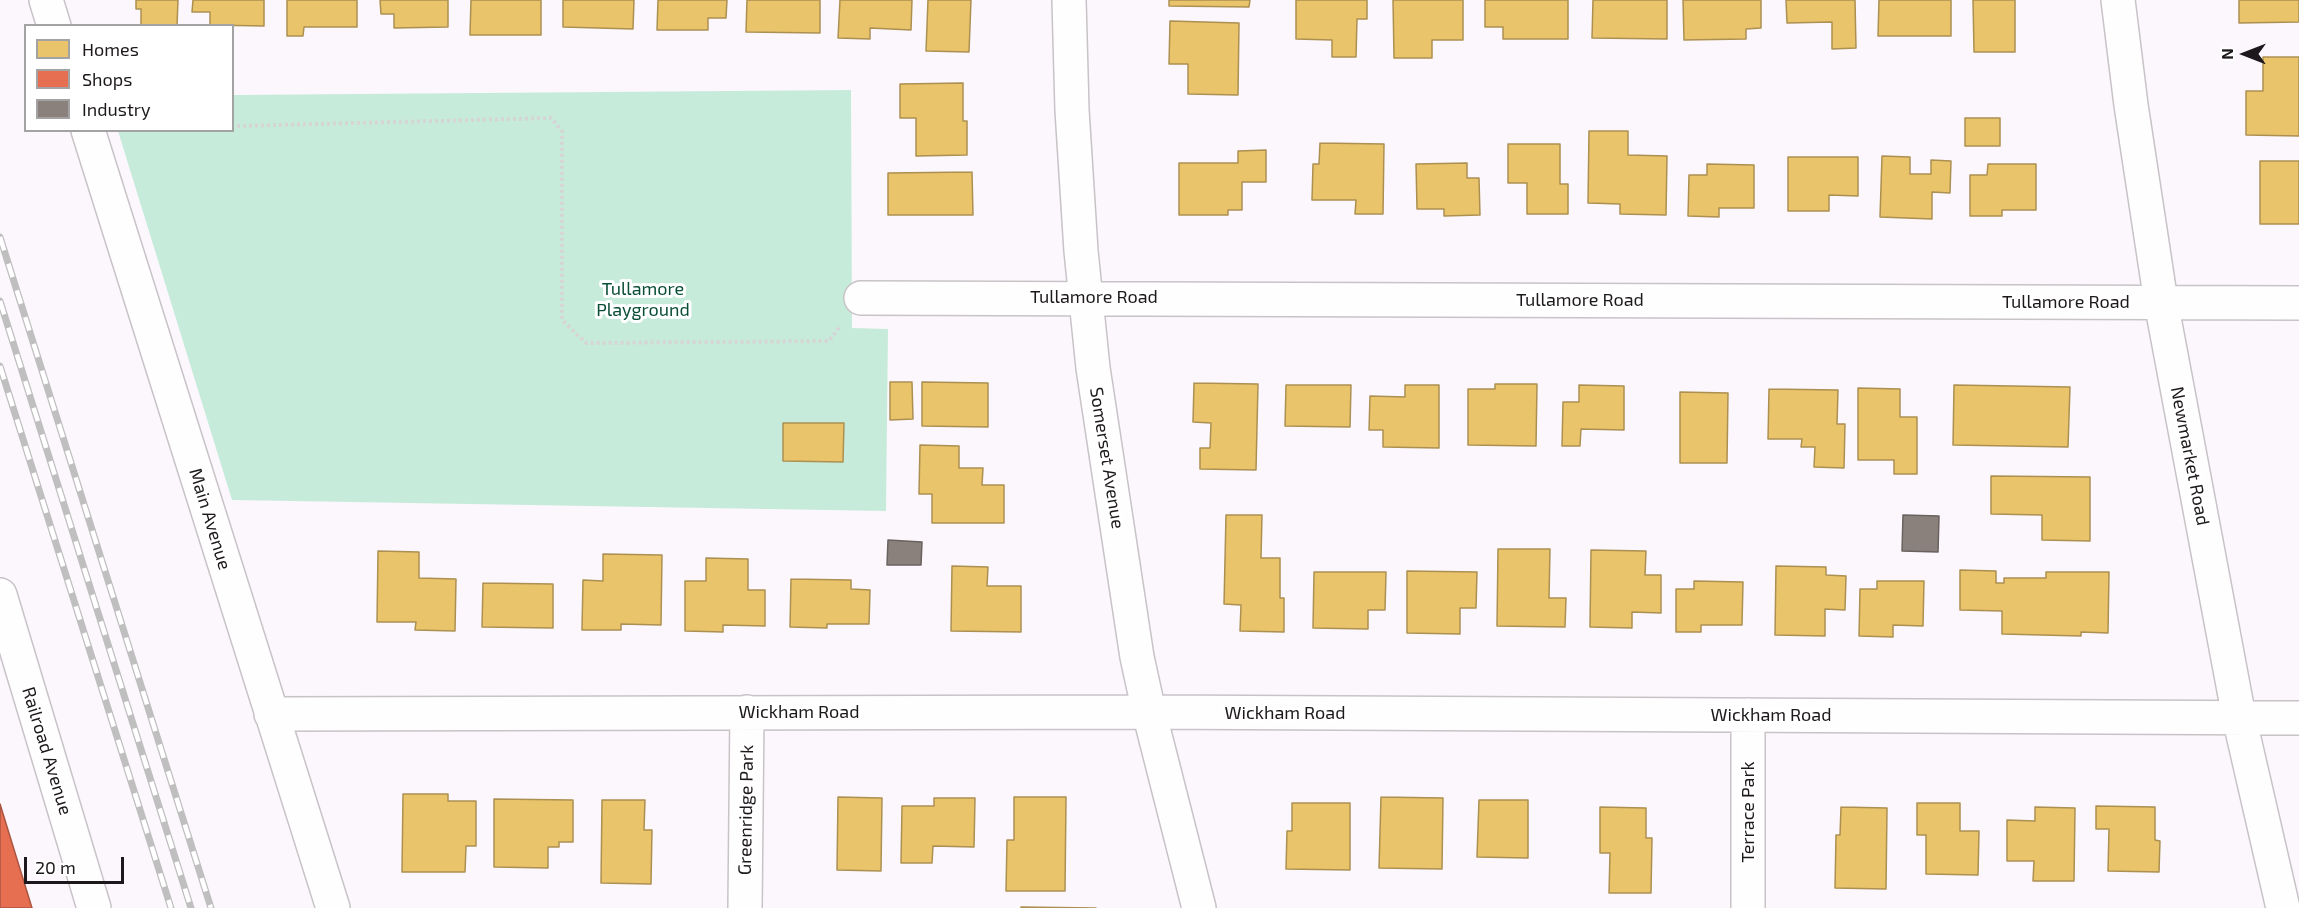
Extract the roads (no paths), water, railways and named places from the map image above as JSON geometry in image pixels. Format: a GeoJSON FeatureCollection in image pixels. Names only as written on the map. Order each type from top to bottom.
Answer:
{"type":"FeatureCollection","features":[{"type":"Feature","properties":{"kind":"street"},"geometry":{"type":"LineString","coordinates":[[46,0],[53,24]]}},
{"type":"Feature","properties":{"kind":"street","name":"Somerset Avenue"},"geometry":{"type":"LineString","coordinates":[[1070,0],[1072,110],[1085,297],[1093,368],[1137,657],[1199,908]]}},
{"type":"Feature","properties":{"kind":"street","name":"Newmarket Road"},"geometry":{"type":"LineString","coordinates":[[2118,0],[2131,105],[2162,302],[2239,717],[2283,908]]}},
{"type":"Feature","properties":{"kind":"street","name":"Main Avenue"},"geometry":{"type":"LineString","coordinates":[[89,132],[333,908]]}},
{"type":"Feature","properties":{"kind":"street","name":"Tullamore Road"},"geometry":{"type":"LineString","coordinates":[[861,298],[2299,303]]}},
{"type":"Feature","properties":{"kind":"street","name":"Railroad Avenue"},"geometry":{"type":"LineString","coordinates":[[3,615],[94,908]]}},
{"type":"Feature","properties":{"kind":"street","name":"Greenridge Park"},"geometry":{"type":"LineString","coordinates":[[745,908],[747,712]]}},
{"type":"Feature","properties":{"kind":"street","name":"Wickham Road"},"geometry":{"type":"LineString","coordinates":[[271,714],[1149,712],[2299,718]]}},
{"type":"Feature","properties":{"kind":"street","name":"Terrace Park"},"geometry":{"type":"LineString","coordinates":[[1748,715],[1748,908]]}},
{"type":"Feature","properties":{"kind":"railway"},"geometry":{"type":"LineString","coordinates":[[0,237],[211,908]]}},
{"type":"Feature","properties":{"kind":"railway"},"geometry":{"type":"LineString","coordinates":[[0,301],[191,908]]}},
{"type":"Feature","properties":{"kind":"railway"},"geometry":{"type":"LineString","coordinates":[[0,366],[171,908]]}},
{"type":"Feature","properties":{"kind":"park label","name":"Tullamore Playground"},"geometry":{"type":"Point","coordinates":[643,299]}}]}
